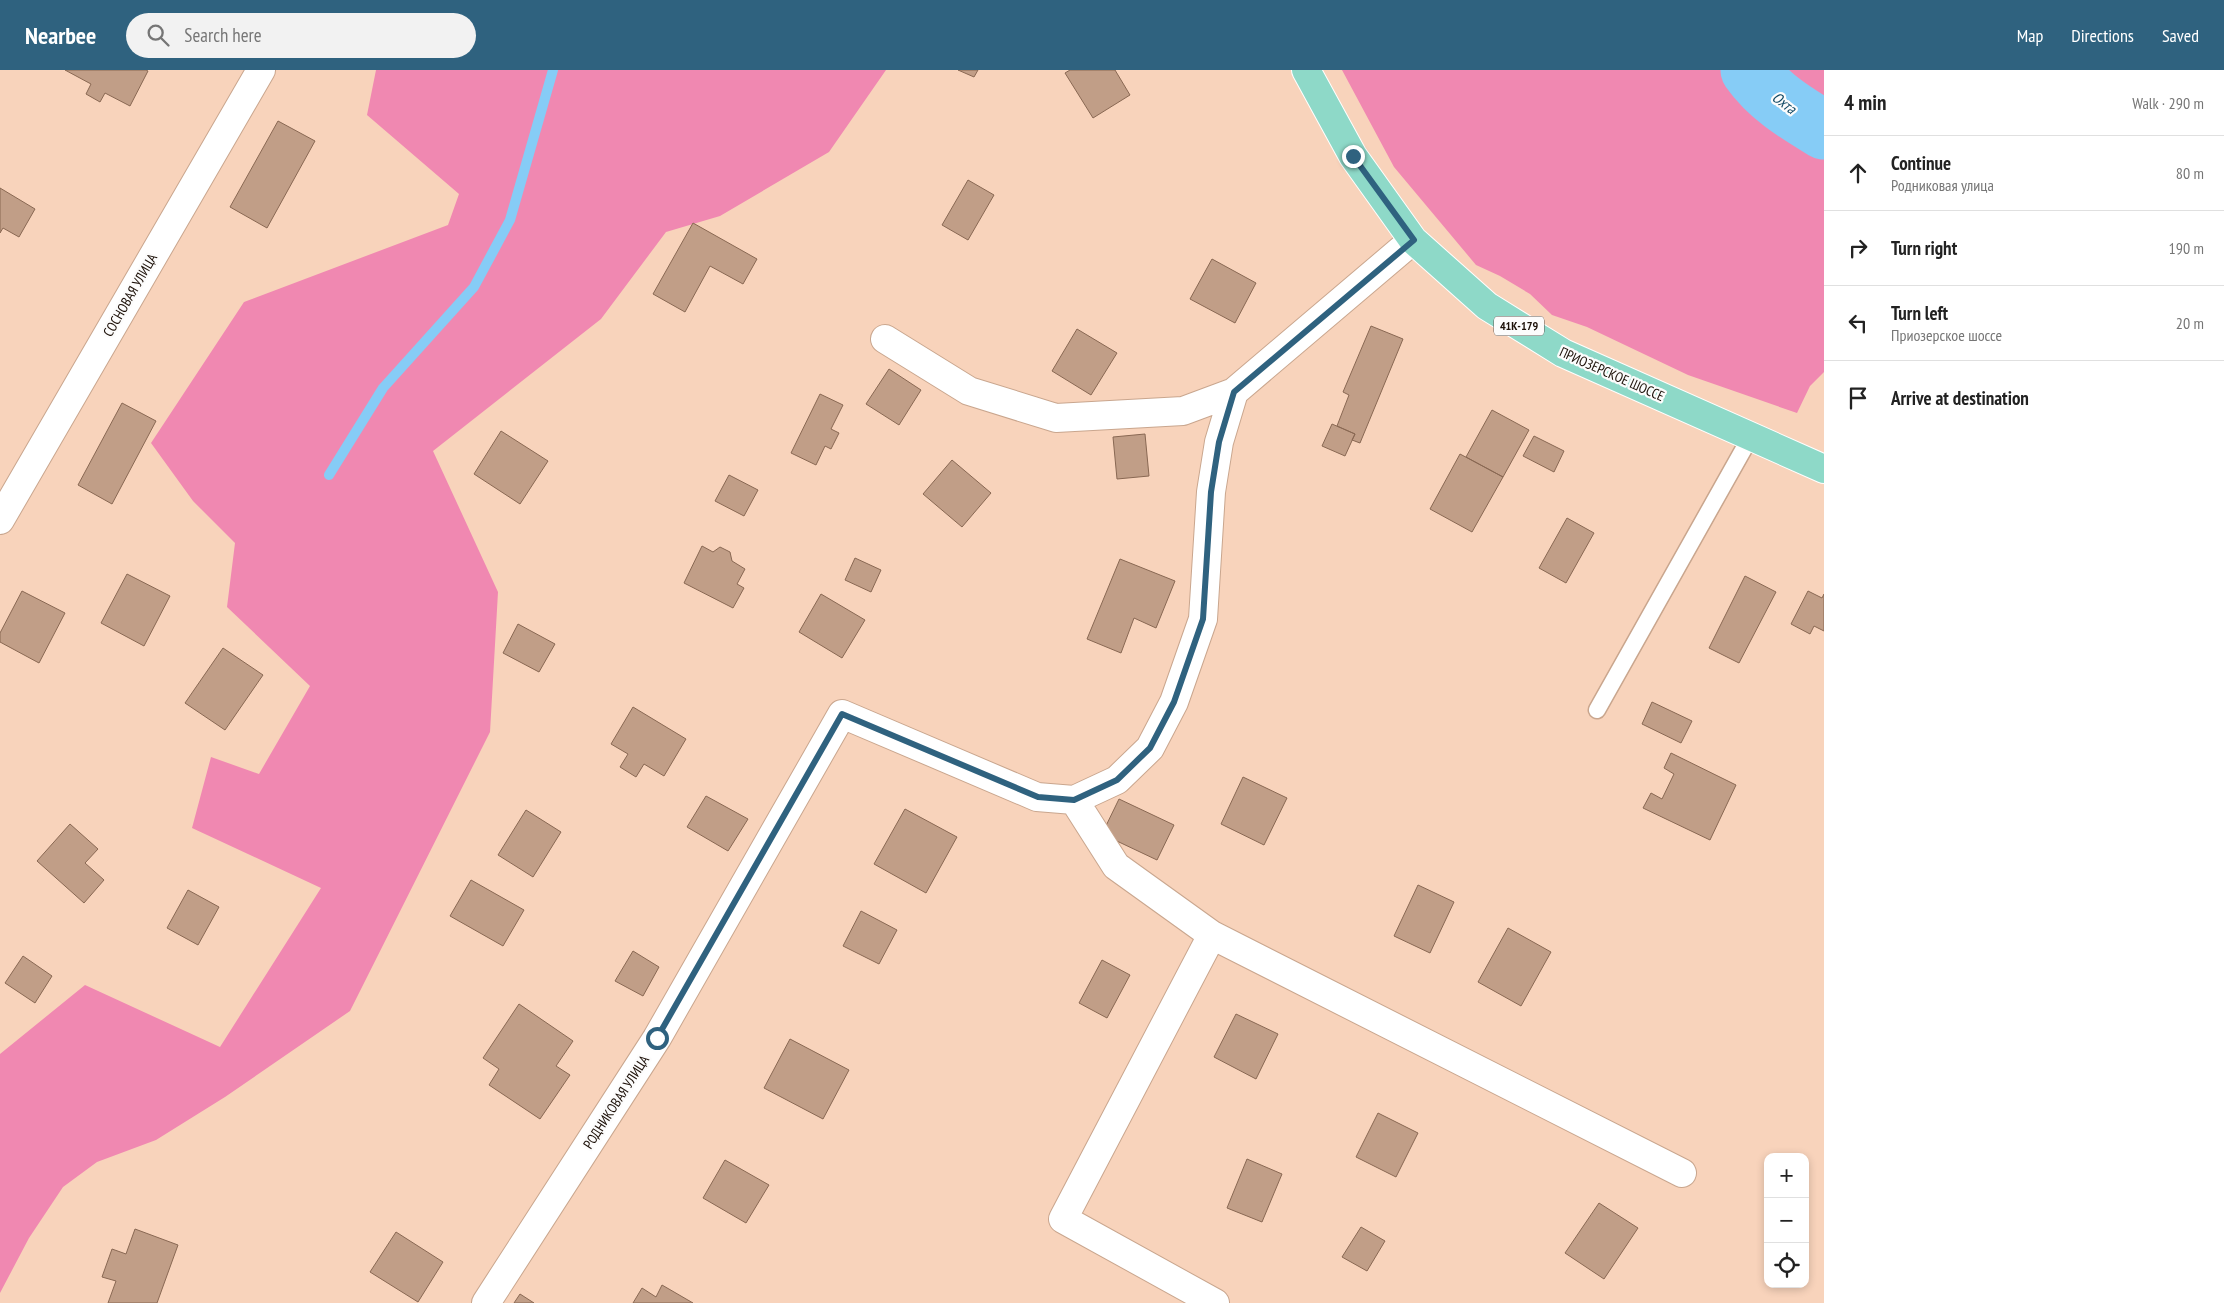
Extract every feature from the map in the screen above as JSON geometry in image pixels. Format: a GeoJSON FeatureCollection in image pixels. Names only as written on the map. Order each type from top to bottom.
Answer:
{"type":"FeatureCollection","features":[{"type":"Feature","properties":{"kind":"main road","name":"ПРИОЗЕРСКОЕ ШОССЕ"},"geometry":{"type":"LineString","coordinates":[[1306,70],[1353,156],[1414,240],[1487,306],[1563,353],[1824,469]]}},
{"type":"Feature","properties":{"kind":"street","name":"СОСНОВАЯ УЛИЦА"},"geometry":{"type":"LineString","coordinates":[[0,520],[261,70]]}},
{"type":"Feature","properties":{"kind":"street"},"geometry":{"type":"LineString","coordinates":[[885,339],[969,391],[1056,418],[1183,411],[1234,392],[1414,240]]}},
{"type":"Feature","properties":{"kind":"street"},"geometry":{"type":"LineString","coordinates":[[1234,392],[1219,442],[1211,492],[1203,619],[1174,702],[1150,748],[1117,780],[1074,800],[1116,866],[1212,935],[1682,1173]]}},
{"type":"Feature","properties":{"kind":"street","name":"РОДНИКОВАЯ УЛИЦА"},"geometry":{"type":"LineString","coordinates":[[486,1303],[657,1038],[842,714],[1038,797],[1074,800]]}},
{"type":"Feature","properties":{"kind":"street"},"geometry":{"type":"LineString","coordinates":[[1212,935],[1063,1219],[1215,1303]]}},
{"type":"Feature","properties":{"kind":"lane"},"geometry":{"type":"LineString","coordinates":[[1597,710],[1751,436]]}},
{"type":"Feature","properties":{"kind":"shaded area"},"geometry":{"type":"Polygon","coordinates":[[[376,70],[886,70],[829,152],[720,216],[666,232],[601,319],[433,451],[498,592],[490,732],[350,1011],[225,1097],[156,1140],[97,1162],[63,1187],[29,1238],[0,1293],[0,1054],[85,985],[220,1047],[321,888],[192,828],[211,757],[259,774],[310,686],[227,607],[235,543],[193,501],[151,443],[244,302],[448,225],[459,194],[367,115],[376,70]]]}},
{"type":"Feature","properties":{"kind":"shaded area"},"geometry":{"type":"Polygon","coordinates":[[[1342,70],[1733,70],[1739,83],[1753,96],[1824,143],[1824,372],[1810,386],[1797,413],[1688,375],[1587,327],[1552,315],[1530,294],[1500,276],[1476,265],[1394,167],[1342,70]]]}},
{"type":"Feature","properties":{"kind":"shaded area"},"geometry":{"type":"Polygon","coordinates":[[[1773,70],[1824,70],[1824,108],[1783,85],[1773,70]]]}},
{"type":"Feature","properties":{"kind":"building"},"geometry":{"type":"Polygon","coordinates":[[[65,70],[148,71],[130,106],[105,93],[100,102],[86,94],[91,84],[65,70]]]}},
{"type":"Feature","properties":{"kind":"building"},"geometry":{"type":"Polygon","coordinates":[[[958,70],[978,70],[974,77],[958,70]]]}},
{"type":"Feature","properties":{"kind":"building"},"geometry":{"type":"Polygon","coordinates":[[[1070,70],[1115,70],[1130,95],[1093,118],[1065,73],[1070,70]]]}},
{"type":"Feature","properties":{"kind":"building"},"geometry":{"type":"Polygon","coordinates":[[[278,121],[315,141],[267,228],[230,207],[278,121]]]}},
{"type":"Feature","properties":{"kind":"building"},"geometry":{"type":"Polygon","coordinates":[[[968,180],[994,195],[968,240],[942,225],[968,180]]]}},
{"type":"Feature","properties":{"kind":"building"},"geometry":{"type":"Polygon","coordinates":[[[0,188],[35,209],[19,237],[3,228],[0,233],[0,188]]]}},
{"type":"Feature","properties":{"kind":"building"},"geometry":{"type":"Polygon","coordinates":[[[693,223],[757,259],[743,284],[710,266],[685,312],[653,294],[693,223]]]}},
{"type":"Feature","properties":{"kind":"building"},"geometry":{"type":"Polygon","coordinates":[[[1212,259],[1256,283],[1235,323],[1190,299],[1212,259]]]}},
{"type":"Feature","properties":{"kind":"building"},"geometry":{"type":"Polygon","coordinates":[[[1371,326],[1403,339],[1360,443],[1352,440],[1355,434],[1337,426],[1349,395],[1343,392],[1371,326]]]}},
{"type":"Feature","properties":{"kind":"building"},"geometry":{"type":"Polygon","coordinates":[[[1077,329],[1117,353],[1091,395],[1052,371],[1077,329]]]}},
{"type":"Feature","properties":{"kind":"building"},"geometry":{"type":"Polygon","coordinates":[[[889,369],[921,390],[899,425],[866,404],[889,369]]]}},
{"type":"Feature","properties":{"kind":"building"},"geometry":{"type":"Polygon","coordinates":[[[820,394],[843,405],[831,429],[839,433],[831,449],[825,446],[816,465],[791,453],[820,394]]]}},
{"type":"Feature","properties":{"kind":"building"},"geometry":{"type":"Polygon","coordinates":[[[122,403],[156,421],[112,504],[78,485],[122,403]]]}},
{"type":"Feature","properties":{"kind":"building"},"geometry":{"type":"Polygon","coordinates":[[[1492,410],[1529,430],[1503,477],[1466,457],[1492,410]]]}},
{"type":"Feature","properties":{"kind":"building"},"geometry":{"type":"Polygon","coordinates":[[[1332,424],[1355,434],[1345,456],[1322,446],[1332,424]]]}},
{"type":"Feature","properties":{"kind":"building"},"geometry":{"type":"Polygon","coordinates":[[[501,431],[548,461],[520,504],[474,474],[501,431]]]}},
{"type":"Feature","properties":{"kind":"building"},"geometry":{"type":"Polygon","coordinates":[[[1145,434],[1149,476],[1117,479],[1113,437],[1145,434]]]}},
{"type":"Feature","properties":{"kind":"building"},"geometry":{"type":"Polygon","coordinates":[[[1534,436],[1564,451],[1554,472],[1523,456],[1534,436]]]}},
{"type":"Feature","properties":{"kind":"building"},"geometry":{"type":"Polygon","coordinates":[[[1460,454],[1503,477],[1472,532],[1430,509],[1460,454]]]}},
{"type":"Feature","properties":{"kind":"building"},"geometry":{"type":"Polygon","coordinates":[[[952,460],[991,493],[962,527],[923,494],[952,460]]]}},
{"type":"Feature","properties":{"kind":"building"},"geometry":{"type":"Polygon","coordinates":[[[729,475],[758,490],[744,516],[715,501],[729,475]]]}},
{"type":"Feature","properties":{"kind":"building"},"geometry":{"type":"Polygon","coordinates":[[[1567,518],[1594,533],[1566,583],[1539,568],[1567,518]]]}},
{"type":"Feature","properties":{"kind":"building"},"geometry":{"type":"Polygon","coordinates":[[[702,546],[713,552],[720,547],[730,552],[732,561],[745,569],[737,584],[744,588],[733,608],[684,583],[702,546]]]}},
{"type":"Feature","properties":{"kind":"building"},"geometry":{"type":"Polygon","coordinates":[[[855,558],[881,570],[871,592],[845,580],[855,558]]]}},
{"type":"Feature","properties":{"kind":"building"},"geometry":{"type":"Polygon","coordinates":[[[1120,559],[1175,581],[1156,628],[1134,618],[1121,653],[1087,639],[1120,559]]]}},
{"type":"Feature","properties":{"kind":"building"},"geometry":{"type":"Polygon","coordinates":[[[127,574],[170,596],[144,646],[101,623],[127,574]]]}},
{"type":"Feature","properties":{"kind":"building"},"geometry":{"type":"Polygon","coordinates":[[[1745,576],[1776,592],[1739,663],[1709,648],[1745,576]]]}},
{"type":"Feature","properties":{"kind":"building"},"geometry":{"type":"Polygon","coordinates":[[[22,591],[65,613],[39,663],[0,642],[0,633],[22,591]]]}},
{"type":"Feature","properties":{"kind":"building"},"geometry":{"type":"Polygon","coordinates":[[[1808,591],[1822,598],[1824,594],[1824,631],[1814,626],[1810,634],[1791,624],[1808,591]]]}},
{"type":"Feature","properties":{"kind":"building"},"geometry":{"type":"Polygon","coordinates":[[[821,594],[865,620],[842,658],[799,632],[821,594]]]}},
{"type":"Feature","properties":{"kind":"building"},"geometry":{"type":"Polygon","coordinates":[[[518,624],[555,644],[539,672],[503,653],[518,624]]]}},
{"type":"Feature","properties":{"kind":"building"},"geometry":{"type":"Polygon","coordinates":[[[223,648],[263,675],[225,730],[185,703],[223,648]]]}},
{"type":"Feature","properties":{"kind":"building"},"geometry":{"type":"Polygon","coordinates":[[[1652,702],[1692,721],[1681,743],[1642,724],[1652,702]]]}},
{"type":"Feature","properties":{"kind":"building"},"geometry":{"type":"Polygon","coordinates":[[[633,707],[686,739],[664,776],[644,764],[636,777],[620,767],[628,754],[611,744],[633,707]]]}},
{"type":"Feature","properties":{"kind":"building"},"geometry":{"type":"Polygon","coordinates":[[[1671,753],[1736,785],[1710,840],[1643,808],[1651,793],[1662,799],[1674,774],[1664,768],[1671,753]]]}},
{"type":"Feature","properties":{"kind":"building"},"geometry":{"type":"Polygon","coordinates":[[[1243,777],[1287,798],[1264,845],[1221,824],[1243,777]]]}},
{"type":"Feature","properties":{"kind":"building"},"geometry":{"type":"Polygon","coordinates":[[[706,796],[748,819],[728,851],[687,827],[706,796]]]}},
{"type":"Feature","properties":{"kind":"building"},"geometry":{"type":"Polygon","coordinates":[[[1119,799],[1174,825],[1157,860],[1102,834],[1119,799]]]}},
{"type":"Feature","properties":{"kind":"building"},"geometry":{"type":"Polygon","coordinates":[[[905,809],[957,837],[926,893],[874,864],[905,809]]]}},
{"type":"Feature","properties":{"kind":"building"},"geometry":{"type":"Polygon","coordinates":[[[526,810],[561,832],[533,877],[498,855],[526,810]]]}},
{"type":"Feature","properties":{"kind":"building"},"geometry":{"type":"Polygon","coordinates":[[[70,824],[98,849],[85,863],[104,880],[84,903],[37,861],[70,824]]]}},
{"type":"Feature","properties":{"kind":"building"},"geometry":{"type":"Polygon","coordinates":[[[471,880],[524,910],[503,946],[450,916],[471,880]]]}},
{"type":"Feature","properties":{"kind":"building"},"geometry":{"type":"Polygon","coordinates":[[[1418,885],[1454,902],[1430,953],[1394,936],[1418,885]]]}},
{"type":"Feature","properties":{"kind":"building"},"geometry":{"type":"Polygon","coordinates":[[[188,890],[219,907],[198,945],[167,928],[188,890]]]}},
{"type":"Feature","properties":{"kind":"building"},"geometry":{"type":"Polygon","coordinates":[[[861,911],[897,930],[879,964],[843,946],[861,911]]]}},
{"type":"Feature","properties":{"kind":"building"},"geometry":{"type":"Polygon","coordinates":[[[1508,928],[1551,952],[1521,1006],[1478,982],[1508,928]]]}},
{"type":"Feature","properties":{"kind":"building"},"geometry":{"type":"Polygon","coordinates":[[[633,951],[659,967],[643,996],[615,981],[633,951]]]}},
{"type":"Feature","properties":{"kind":"building"},"geometry":{"type":"Polygon","coordinates":[[[23,956],[52,976],[35,1003],[5,983],[23,956]]]}},
{"type":"Feature","properties":{"kind":"building"},"geometry":{"type":"Polygon","coordinates":[[[1102,960],[1130,975],[1107,1018],[1079,1003],[1102,960]]]}},
{"type":"Feature","properties":{"kind":"building"},"geometry":{"type":"Polygon","coordinates":[[[519,1004],[573,1041],[556,1066],[570,1075],[540,1119],[489,1085],[499,1069],[483,1058],[519,1004]]]}},
{"type":"Feature","properties":{"kind":"building"},"geometry":{"type":"Polygon","coordinates":[[[1236,1014],[1278,1034],[1256,1079],[1214,1057],[1236,1014]]]}},
{"type":"Feature","properties":{"kind":"building"},"geometry":{"type":"Polygon","coordinates":[[[790,1039],[849,1070],[823,1119],[764,1088],[790,1039]]]}},
{"type":"Feature","properties":{"kind":"building"},"geometry":{"type":"Polygon","coordinates":[[[1378,1113],[1418,1133],[1396,1177],[1356,1157],[1378,1113]]]}},
{"type":"Feature","properties":{"kind":"building"},"geometry":{"type":"Polygon","coordinates":[[[1247,1159],[1282,1174],[1262,1222],[1227,1208],[1247,1159]]]}},
{"type":"Feature","properties":{"kind":"building"},"geometry":{"type":"Polygon","coordinates":[[[725,1160],[769,1185],[746,1223],[703,1198],[725,1160]]]}},
{"type":"Feature","properties":{"kind":"building"},"geometry":{"type":"Polygon","coordinates":[[[1599,1203],[1638,1228],[1604,1279],[1565,1253],[1599,1203]]]}},
{"type":"Feature","properties":{"kind":"building"},"geometry":{"type":"Polygon","coordinates":[[[1361,1227],[1385,1241],[1367,1271],[1342,1257],[1361,1227]]]}},
{"type":"Feature","properties":{"kind":"building"},"geometry":{"type":"Polygon","coordinates":[[[135,1229],[178,1245],[157,1303],[108,1303],[116,1281],[102,1277],[112,1249],[126,1254],[135,1229]]]}},
{"type":"Feature","properties":{"kind":"building"},"geometry":{"type":"Polygon","coordinates":[[[396,1232],[443,1262],[418,1302],[370,1272],[396,1232]]]}},
{"type":"Feature","properties":{"kind":"building"},"geometry":{"type":"Polygon","coordinates":[[[662,1285],[693,1303],[633,1303],[642,1288],[656,1297],[662,1285]]]}},
{"type":"Feature","properties":{"kind":"building"},"geometry":{"type":"Polygon","coordinates":[[[520,1294],[534,1303],[514,1303],[520,1294]]]}},
{"type":"Feature","properties":{"kind":"waterway"},"geometry":{"type":"LineString","coordinates":[[329,475],[383,388],[474,287],[510,220],[553,70]]}},
{"type":"Feature","properties":{"kind":"waterway","name":"Охта"},"geometry":{"type":"LineString","coordinates":[[1750,70],[1757,80],[1774,96],[1793,111],[1824,130]]}},
{"type":"Feature","properties":{"kind":"route"},"geometry":{"type":"LineString","coordinates":[[657,1038],[842,714],[1038,797],[1074,800],[1117,780],[1150,748],[1174,702],[1203,619],[1211,492],[1219,442],[1234,392],[1414,240],[1353,156]]}}]}
